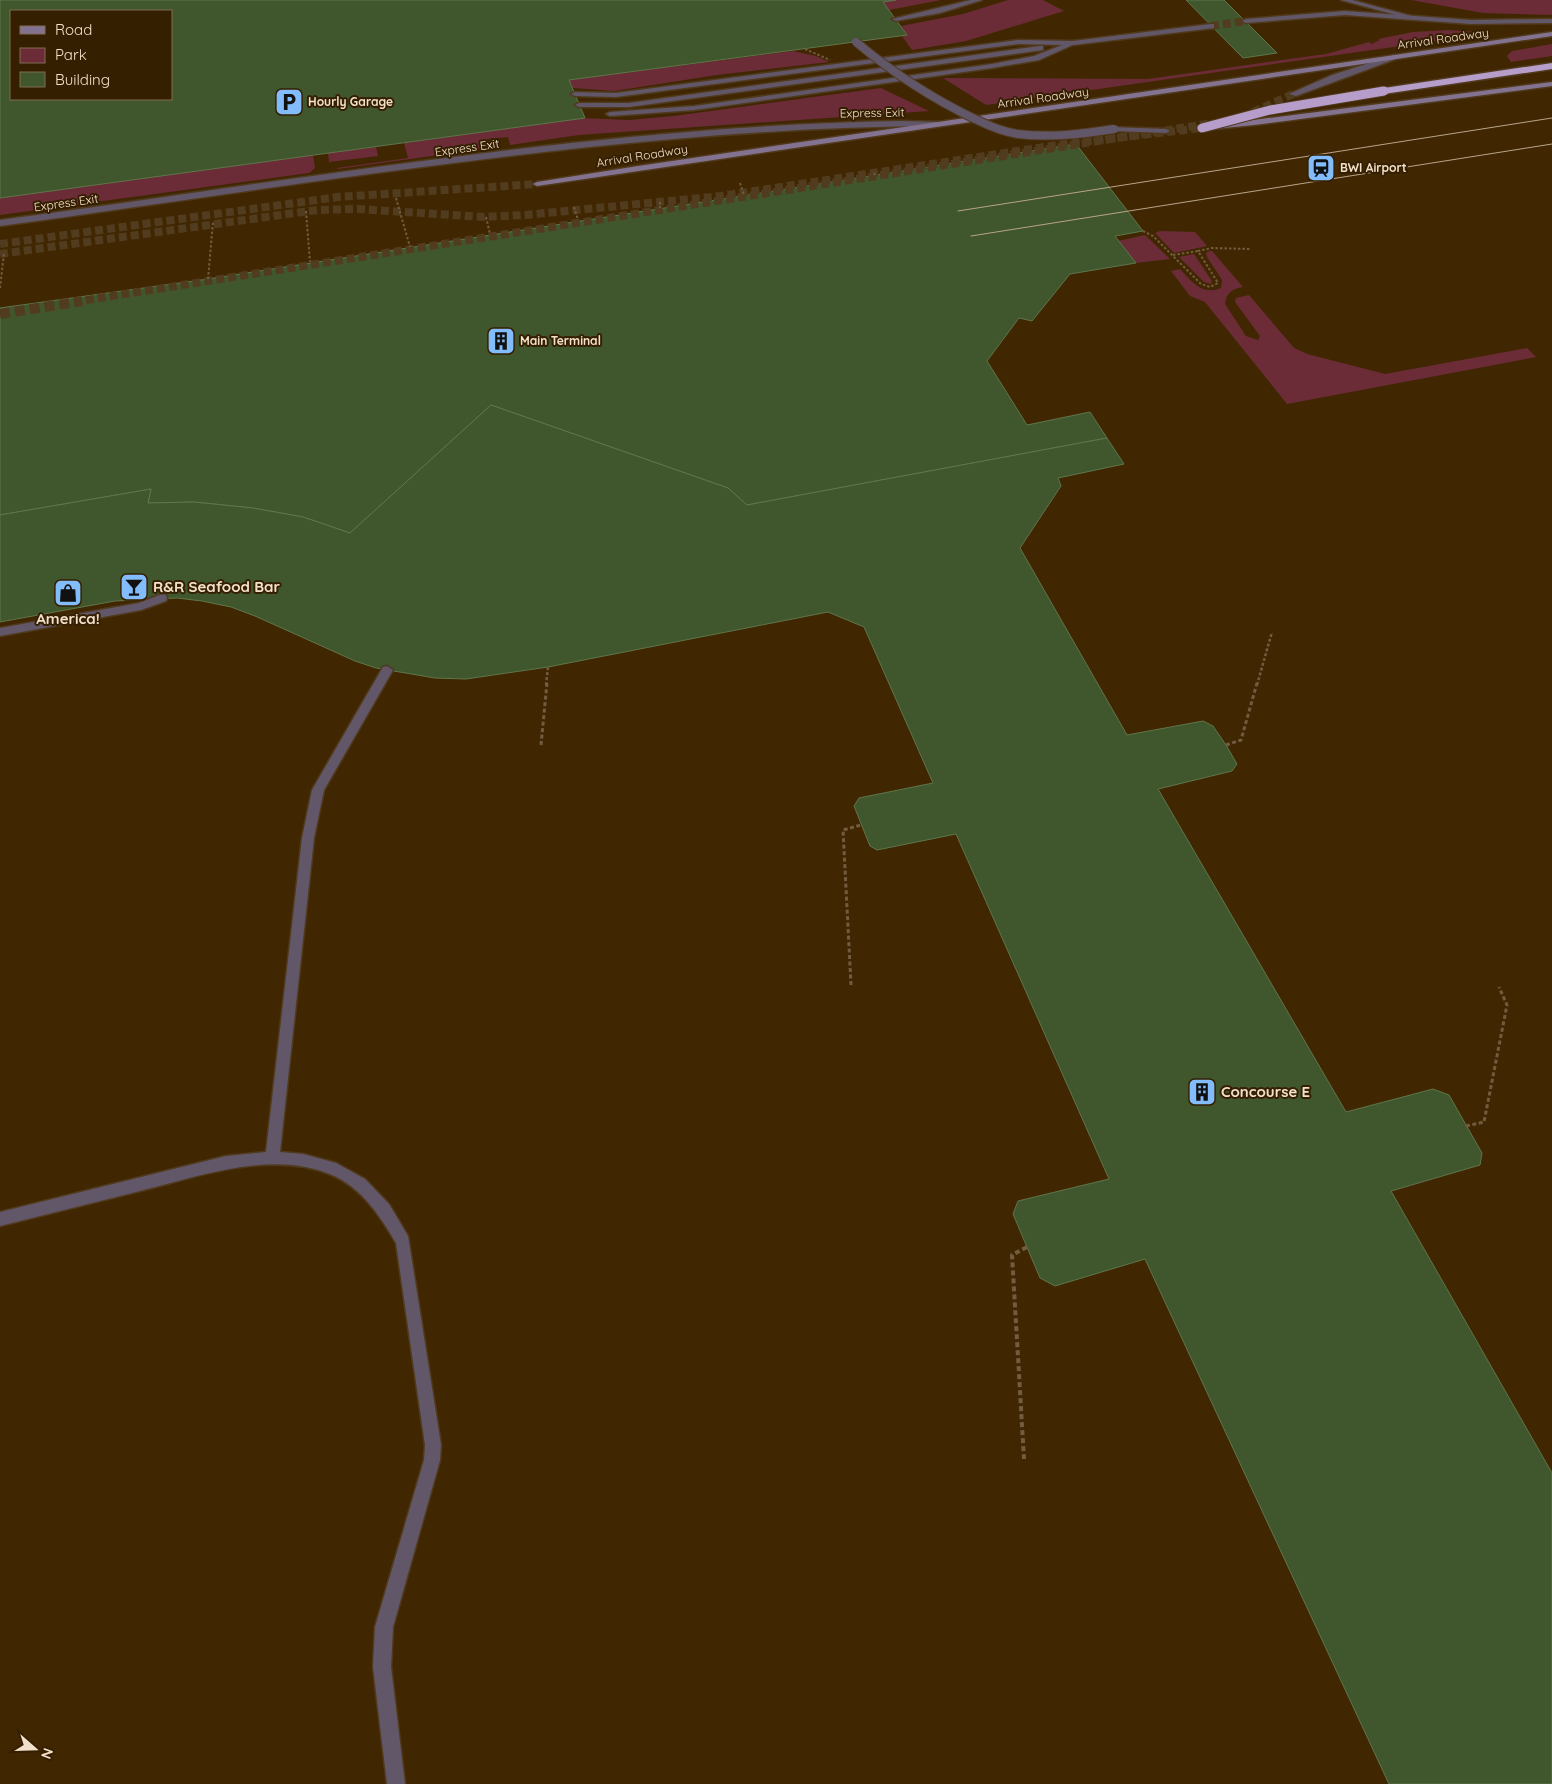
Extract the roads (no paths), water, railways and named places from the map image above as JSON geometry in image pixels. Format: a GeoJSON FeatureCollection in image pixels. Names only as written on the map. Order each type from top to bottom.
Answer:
{"type":"FeatureCollection","features":[{"type":"Feature","properties":{"kind":"highway"},"geometry":{"type":"LineString","coordinates":[[1202,128],[1242,115],[1273,108],[1552,66]]}},
{"type":"Feature","properties":{"kind":"main road","name":"Arrival Roadway"},"geometry":{"type":"LineString","coordinates":[[537,184],[1552,34]]}},
{"type":"Feature","properties":{"kind":"main road"},"geometry":{"type":"LineString","coordinates":[[1202,128],[1254,123],[1552,84]]}},
{"type":"Feature","properties":{"kind":"street"},"geometry":{"type":"LineString","coordinates":[[896,19],[940,11],[978,0]]}},
{"type":"Feature","properties":{"kind":"street"},"geometry":{"type":"LineString","coordinates":[[1344,0],[1411,17]]}},
{"type":"Feature","properties":{"kind":"street"},"geometry":{"type":"LineString","coordinates":[[1246,21],[1345,13],[1471,22],[1552,21]]}},
{"type":"Feature","properties":{"kind":"street"},"geometry":{"type":"LineString","coordinates":[[591,114],[581,109],[636,104],[1073,43],[1211,26]]}},
{"type":"Feature","properties":{"kind":"street"},"geometry":{"type":"LineString","coordinates":[[856,42],[887,68],[925,94],[963,114],[1006,132],[1064,137],[1128,128],[1166,131]]}},
{"type":"Feature","properties":{"kind":"street"},"geometry":{"type":"LineString","coordinates":[[575,94],[616,95],[1018,42],[1073,43]]}},
{"type":"Feature","properties":{"kind":"street"},"geometry":{"type":"LineString","coordinates":[[600,114],[635,114],[694,108],[992,66],[1036,58],[1073,43]]}},
{"type":"Feature","properties":{"kind":"street"},"geometry":{"type":"LineString","coordinates":[[1293,94],[1335,77],[1397,57]]}},
{"type":"Feature","properties":{"kind":"street","name":"Express Exit"},"geometry":{"type":"LineString","coordinates":[[0,223],[523,151],[770,129],[880,123],[940,124]]}},
{"type":"Feature","properties":{"kind":"street"},"geometry":{"type":"LineString","coordinates":[[0,632],[141,606],[162,598]]}},
{"type":"Feature","properties":{"kind":"street"},"geometry":{"type":"LineString","coordinates":[[272,1159],[308,838],[318,790],[387,670]]}},
{"type":"Feature","properties":{"kind":"street"},"geometry":{"type":"LineString","coordinates":[[0,1220],[226,1163],[272,1159],[303,1160],[336,1170],[360,1184],[384,1209],[403,1241],[433,1451],[432,1460],[394,1587],[383,1636],[382,1667],[396,1784]]}},
{"type":"Feature","properties":{"kind":"tunnel"},"geometry":{"type":"LineString","coordinates":[[1211,26],[1246,21]]}},
{"type":"Feature","properties":{"kind":"tunnel"},"geometry":{"type":"LineString","coordinates":[[1253,112],[1293,94]]}},
{"type":"Feature","properties":{"kind":"tunnel"},"geometry":{"type":"LineString","coordinates":[[74,302],[1213,123]]}},
{"type":"Feature","properties":{"kind":"tunnel"},"geometry":{"type":"LineString","coordinates":[[0,254],[317,210],[358,209],[483,217],[525,215],[721,196],[1064,144],[1202,128]]}},
{"type":"Feature","properties":{"kind":"tunnel"},"geometry":{"type":"LineString","coordinates":[[0,244],[338,197],[537,184]]}},
{"type":"Feature","properties":{"kind":"tunnel"},"geometry":{"type":"LineString","coordinates":[[0,314],[82,301]]}},
{"type":"Feature","properties":{"kind":"tram line"},"geometry":{"type":"LineString","coordinates":[[958,211],[1552,118]]}},
{"type":"Feature","properties":{"kind":"tram line"},"geometry":{"type":"LineString","coordinates":[[971,236],[1552,144]]}},
{"type":"Feature","properties":{"kind":"place","name":"Hourly Garage"},"geometry":{"type":"Point","coordinates":[289,102]}},
{"type":"Feature","properties":{"kind":"place","name":"BWI Airport"},"geometry":{"type":"Point","coordinates":[1321,168]}},
{"type":"Feature","properties":{"kind":"place","name":"Main Terminal"},"geometry":{"type":"Point","coordinates":[501,341]}},
{"type":"Feature","properties":{"kind":"place","name":"R&R Seafood Bar"},"geometry":{"type":"Point","coordinates":[134,587]}},
{"type":"Feature","properties":{"kind":"place","name":"America!"},"geometry":{"type":"Point","coordinates":[68,593]}},
{"type":"Feature","properties":{"kind":"place","name":"Concourse E"},"geometry":{"type":"Point","coordinates":[1202,1092]}}]}
